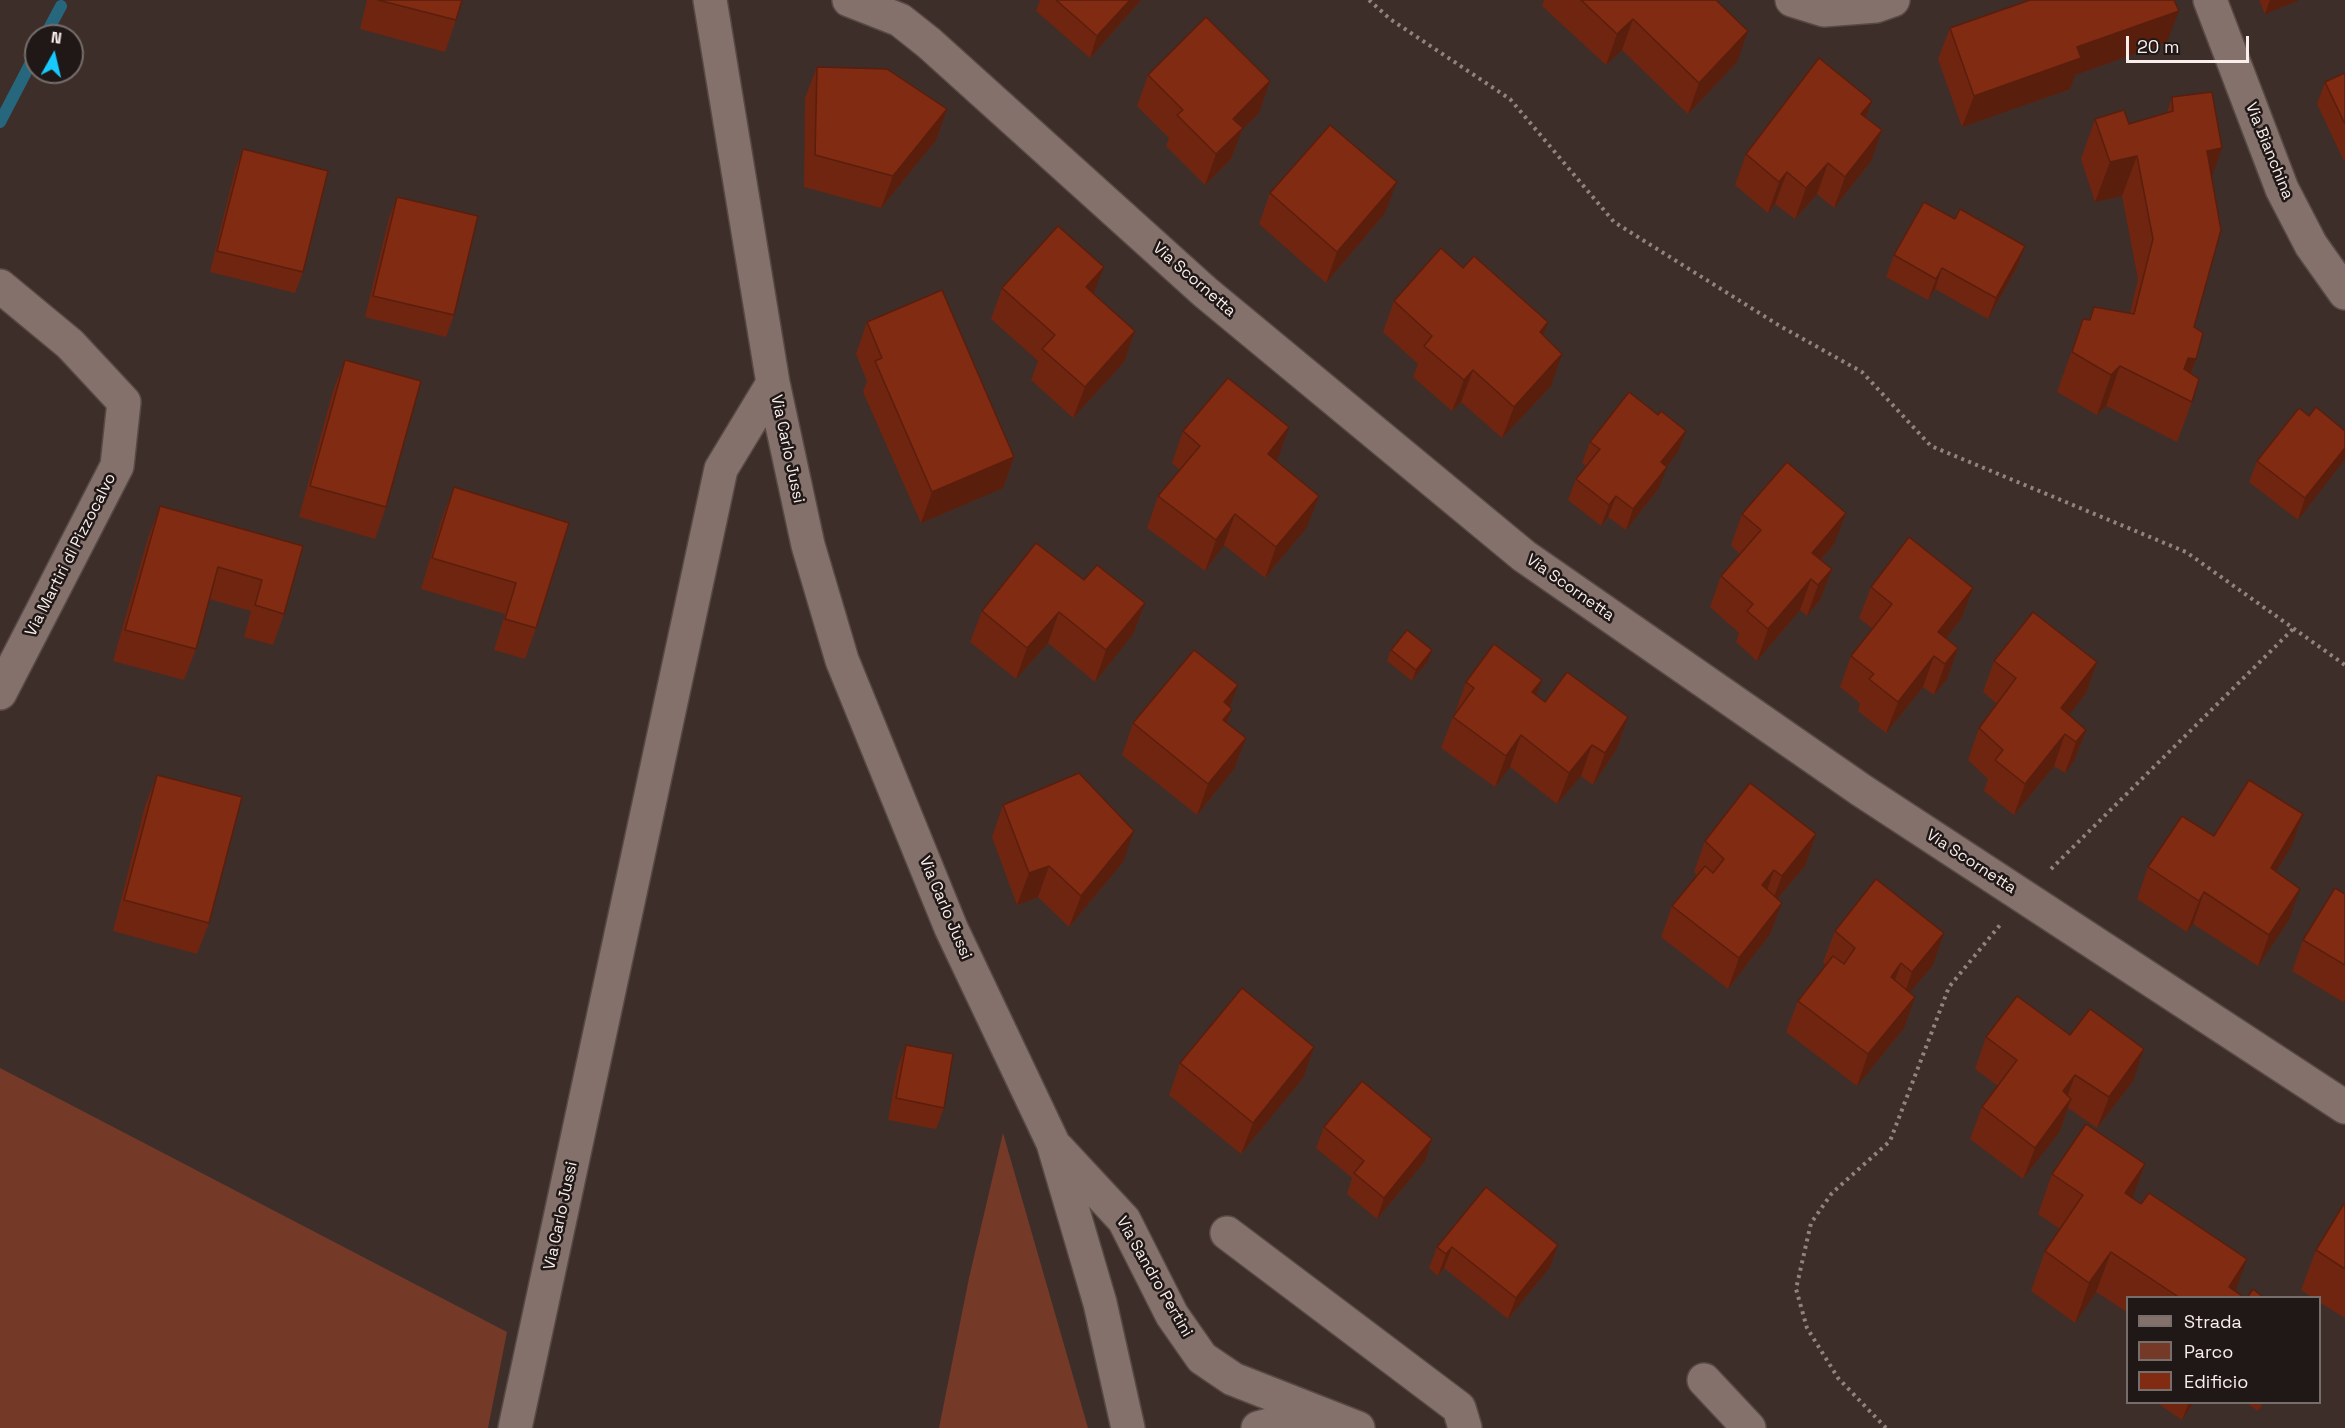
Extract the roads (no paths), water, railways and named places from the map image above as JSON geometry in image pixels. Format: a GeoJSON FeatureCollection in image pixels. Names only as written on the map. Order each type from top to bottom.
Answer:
{"type":"FeatureCollection","features":[{"type":"Feature","properties":{"kind":"street","name":"Via Carlo Jussi"},"geometry":{"type":"LineString","coordinates":[[710,0],[773,383],[808,545],[842,660],[951,927],[1053,1143],[1100,1303],[1128,1428]]}},
{"type":"Feature","properties":{"kind":"street","name":"Via Scornetta"},"geometry":{"type":"LineString","coordinates":[[849,0],[900,20],[929,43],[1205,292],[1524,556],[1861,790],[2345,1107]]}},
{"type":"Feature","properties":{"kind":"street"},"geometry":{"type":"LineString","coordinates":[[1792,0],[1824,10],[1876,6],[1893,0]]}},
{"type":"Feature","properties":{"kind":"street","name":"Via Bianchina"},"geometry":{"type":"LineString","coordinates":[[2210,0],[2282,189],[2311,245],[2345,293]]}},
{"type":"Feature","properties":{"kind":"street","name":"Via Martiri di Pizzocalvo"},"geometry":{"type":"LineString","coordinates":[[0,286],[70,344],[124,402],[117,466],[0,693]]}},
{"type":"Feature","properties":{"kind":"street","name":"Via Carlo Jussi"},"geometry":{"type":"LineString","coordinates":[[515,1428],[721,469],[773,383]]}},
{"type":"Feature","properties":{"kind":"street","name":"Via Sandro Pertini"},"geometry":{"type":"LineString","coordinates":[[1053,1143],[1124,1220],[1172,1315],[1202,1358],[1233,1379],[1347,1424]]}},
{"type":"Feature","properties":{"kind":"street"},"geometry":{"type":"LineString","coordinates":[[1227,1233],[1459,1408],[1465,1428]]}},
{"type":"Feature","properties":{"kind":"street"},"geometry":{"type":"LineString","coordinates":[[1704,1380],[1749,1428]]}},
{"type":"Feature","properties":{"kind":"street","name":"Via Sandro Pertini"},"geometry":{"type":"LineString","coordinates":[[1258,1428],[1284,1421],[1347,1424]]}},
{"type":"Feature","properties":{"kind":"waterway"},"geometry":{"type":"LineString","coordinates":[[51,24],[61,6]]}},
{"type":"Feature","properties":{"kind":"waterway"},"geometry":{"type":"LineString","coordinates":[[0,122],[24,76]]}}]}
